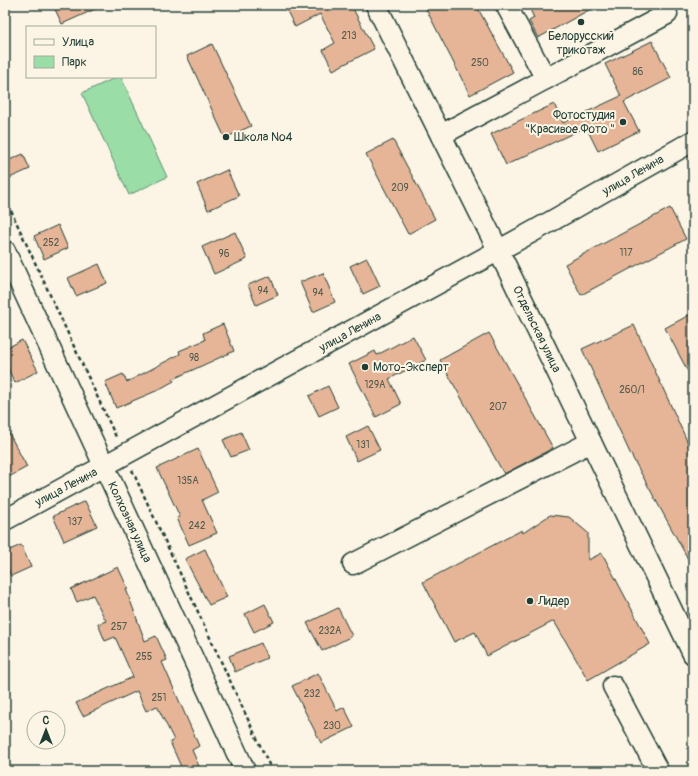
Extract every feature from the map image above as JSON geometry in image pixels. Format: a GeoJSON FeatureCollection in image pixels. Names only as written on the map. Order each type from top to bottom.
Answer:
{"type":"FeatureCollection","features":[{"type":"Feature","properties":{"kind":"street","name":"Отдельская улица"},"geometry":{"type":"LineString","coordinates":[[376,5],[498,250],[693,654]]}},
{"type":"Feature","properties":{"kind":"street"},"geometry":{"type":"LineString","coordinates":[[506,5],[546,79]]}},
{"type":"Feature","properties":{"kind":"street"},"geometry":{"type":"LineString","coordinates":[[441,136],[667,14],[662,5]]}},
{"type":"Feature","properties":{"kind":"street","name":"улица Ленина"},"geometry":{"type":"LineString","coordinates":[[5,520],[125,456],[693,141]]}},
{"type":"Feature","properties":{"kind":"street","name":"Колхозная улица"},"geometry":{"type":"LineString","coordinates":[[5,251],[245,771]]}},
{"type":"Feature","properties":{"kind":"street"},"geometry":{"type":"LineString","coordinates":[[353,564],[591,442]]}},
{"type":"Feature","properties":{"kind":"street"},"geometry":{"type":"LineString","coordinates":[[613,686],[658,771]]}},
{"type":"Feature","properties":{"kind":"path"},"geometry":{"type":"LineString","coordinates":[[5,198],[272,771]]}},
{"type":"Feature","properties":{"kind":"green space"},"geometry":{"type":"Polygon","coordinates":[[[115,78],[121,78],[167,177],[129,195],[82,93],[115,78]]]}},
{"type":"Feature","properties":{"kind":"building"},"geometry":{"type":"Polygon","coordinates":[[[53,5],[104,5],[62,24],[53,5]]]}},
{"type":"Feature","properties":{"kind":"building"},"geometry":{"type":"Polygon","coordinates":[[[284,5],[351,5],[374,49],[333,70],[323,50],[335,43],[320,14],[295,27],[284,5]]]}},
{"type":"Feature","properties":{"kind":"building"},"geometry":{"type":"Polygon","coordinates":[[[424,5],[476,5],[513,72],[470,95],[424,5]]]}},
{"type":"Feature","properties":{"kind":"building"},"geometry":{"type":"Polygon","coordinates":[[[528,5],[598,5],[538,38],[529,21],[534,18],[528,5]]]}},
{"type":"Feature","properties":{"kind":"building"},"geometry":{"type":"Polygon","coordinates":[[[652,41],[671,78],[624,102],[639,131],[598,151],[586,127],[506,165],[491,134],[554,104],[563,123],[621,96],[605,64],[652,41]]]}},
{"type":"Feature","properties":{"kind":"building"},"geometry":{"type":"Polygon","coordinates":[[[212,44],[251,126],[225,138],[187,56],[212,44]]]}},
{"type":"Feature","properties":{"kind":"building"},"geometry":{"type":"Polygon","coordinates":[[[393,140],[435,219],[408,234],[366,154],[393,140]]]}},
{"type":"Feature","properties":{"kind":"building"},"geometry":{"type":"Polygon","coordinates":[[[23,154],[30,169],[5,180],[5,162],[23,154]]]}},
{"type":"Feature","properties":{"kind":"building"},"geometry":{"type":"Polygon","coordinates":[[[227,170],[239,196],[208,210],[197,184],[227,170]]]}},
{"type":"Feature","properties":{"kind":"building"},"geometry":{"type":"Polygon","coordinates":[[[670,208],[686,239],[581,295],[565,264],[670,208]]]}},
{"type":"Feature","properties":{"kind":"building"},"geometry":{"type":"Polygon","coordinates":[[[58,225],[68,248],[44,259],[34,236],[58,225]]]}},
{"type":"Feature","properties":{"kind":"building"},"geometry":{"type":"Polygon","coordinates":[[[235,232],[247,259],[214,274],[202,247],[235,232]]]}},
{"type":"Feature","properties":{"kind":"building"},"geometry":{"type":"Polygon","coordinates":[[[367,258],[380,286],[363,294],[350,266],[367,258]]]}},
{"type":"Feature","properties":{"kind":"building"},"geometry":{"type":"Polygon","coordinates":[[[99,264],[107,283],[76,296],[68,278],[99,264]]]}},
{"type":"Feature","properties":{"kind":"building"},"geometry":{"type":"Polygon","coordinates":[[[323,273],[335,302],[313,312],[300,282],[323,273]]]}},
{"type":"Feature","properties":{"kind":"building"},"geometry":{"type":"Polygon","coordinates":[[[270,276],[278,295],[256,305],[248,285],[270,276]]]}},
{"type":"Feature","properties":{"kind":"building"},"geometry":{"type":"Polygon","coordinates":[[[693,313],[693,381],[665,328],[693,313]]]}},
{"type":"Feature","properties":{"kind":"building"},"geometry":{"type":"Polygon","coordinates":[[[223,324],[234,351],[173,379],[174,381],[156,391],[116,408],[105,382],[123,374],[127,382],[180,354],[179,351],[205,340],[203,333],[223,324]]]}},
{"type":"Feature","properties":{"kind":"building"},"geometry":{"type":"Polygon","coordinates":[[[634,325],[693,454],[693,568],[630,453],[582,349],[634,325]]]}},
{"type":"Feature","properties":{"kind":"building"},"geometry":{"type":"Polygon","coordinates":[[[489,333],[553,448],[504,474],[440,360],[489,333]]]}},
{"type":"Feature","properties":{"kind":"building"},"geometry":{"type":"Polygon","coordinates":[[[413,336],[426,360],[389,379],[401,404],[376,417],[349,364],[375,351],[377,355],[413,336]]]}},
{"type":"Feature","properties":{"kind":"building"},"geometry":{"type":"Polygon","coordinates":[[[22,340],[38,371],[15,383],[5,363],[5,349],[22,340]]]}},
{"type":"Feature","properties":{"kind":"building"},"geometry":{"type":"Polygon","coordinates":[[[328,386],[338,407],[319,416],[309,396],[328,386]]]}},
{"type":"Feature","properties":{"kind":"building"},"geometry":{"type":"Polygon","coordinates":[[[5,426],[27,467],[5,479],[5,426]]]}},
{"type":"Feature","properties":{"kind":"building"},"geometry":{"type":"Polygon","coordinates":[[[368,426],[380,450],[357,461],[346,437],[368,426]]]}},
{"type":"Feature","properties":{"kind":"building"},"geometry":{"type":"Polygon","coordinates":[[[241,432],[249,450],[231,457],[223,440],[241,432]]]}},
{"type":"Feature","properties":{"kind":"building"},"geometry":{"type":"Polygon","coordinates":[[[198,449],[218,492],[202,500],[217,533],[189,545],[177,518],[180,517],[157,468],[198,449]]]}},
{"type":"Feature","properties":{"kind":"building"},"geometry":{"type":"Polygon","coordinates":[[[85,501],[97,526],[64,541],[53,516],[85,501]]]}},
{"type":"Feature","properties":{"kind":"building","name":"Лидер"},"geometry":{"type":"Polygon","coordinates":[[[550,515],[569,517],[588,533],[588,560],[602,553],[650,644],[588,680],[554,621],[487,656],[475,632],[454,642],[423,582],[522,530],[523,533],[550,515]]]}},
{"type":"Feature","properties":{"kind":"building"},"geometry":{"type":"Polygon","coordinates":[[[21,545],[31,567],[11,576],[5,562],[5,552],[21,545]]]}},
{"type":"Feature","properties":{"kind":"building"},"geometry":{"type":"Polygon","coordinates":[[[205,549],[227,597],[209,605],[185,559],[205,549]]]}},
{"type":"Feature","properties":{"kind":"building"},"geometry":{"type":"Polygon","coordinates":[[[118,567],[128,589],[126,589],[145,641],[156,636],[167,660],[162,662],[199,746],[192,750],[201,771],[183,771],[170,742],[174,740],[157,706],[146,711],[137,691],[83,716],[76,703],[133,677],[115,637],[105,641],[98,624],[106,621],[93,595],[77,602],[71,589],[118,567]]]}},
{"type":"Feature","properties":{"kind":"building"},"geometry":{"type":"Polygon","coordinates":[[[265,604],[274,622],[254,632],[245,614],[265,604]]]}},
{"type":"Feature","properties":{"kind":"building"},"geometry":{"type":"Polygon","coordinates":[[[338,608],[352,636],[322,651],[307,623],[338,608]]]}},
{"type":"Feature","properties":{"kind":"building"},"geometry":{"type":"Polygon","coordinates":[[[261,643],[267,658],[235,672],[229,656],[261,643]]]}},
{"type":"Feature","properties":{"kind":"building"},"geometry":{"type":"Polygon","coordinates":[[[318,673],[337,711],[344,707],[354,727],[321,743],[292,686],[318,673]]]}},
{"type":"Feature","properties":{"kind":"place","name":"Белорусский трикотаж"},"geometry":{"type":"Point","coordinates":[581,22]}},
{"type":"Feature","properties":{"kind":"place","name":"Фотостудия \"Красивое Фото \""},"geometry":{"type":"Point","coordinates":[623,122]}},
{"type":"Feature","properties":{"kind":"place","name":"Школа №4"},"geometry":{"type":"Point","coordinates":[226,137]}},
{"type":"Feature","properties":{"kind":"place","name":"Мото-Эксперт"},"geometry":{"type":"Point","coordinates":[365,367]}},
{"type":"Feature","properties":{"kind":"place","name":"Лидер"},"geometry":{"type":"Point","coordinates":[530,601]}}]}
